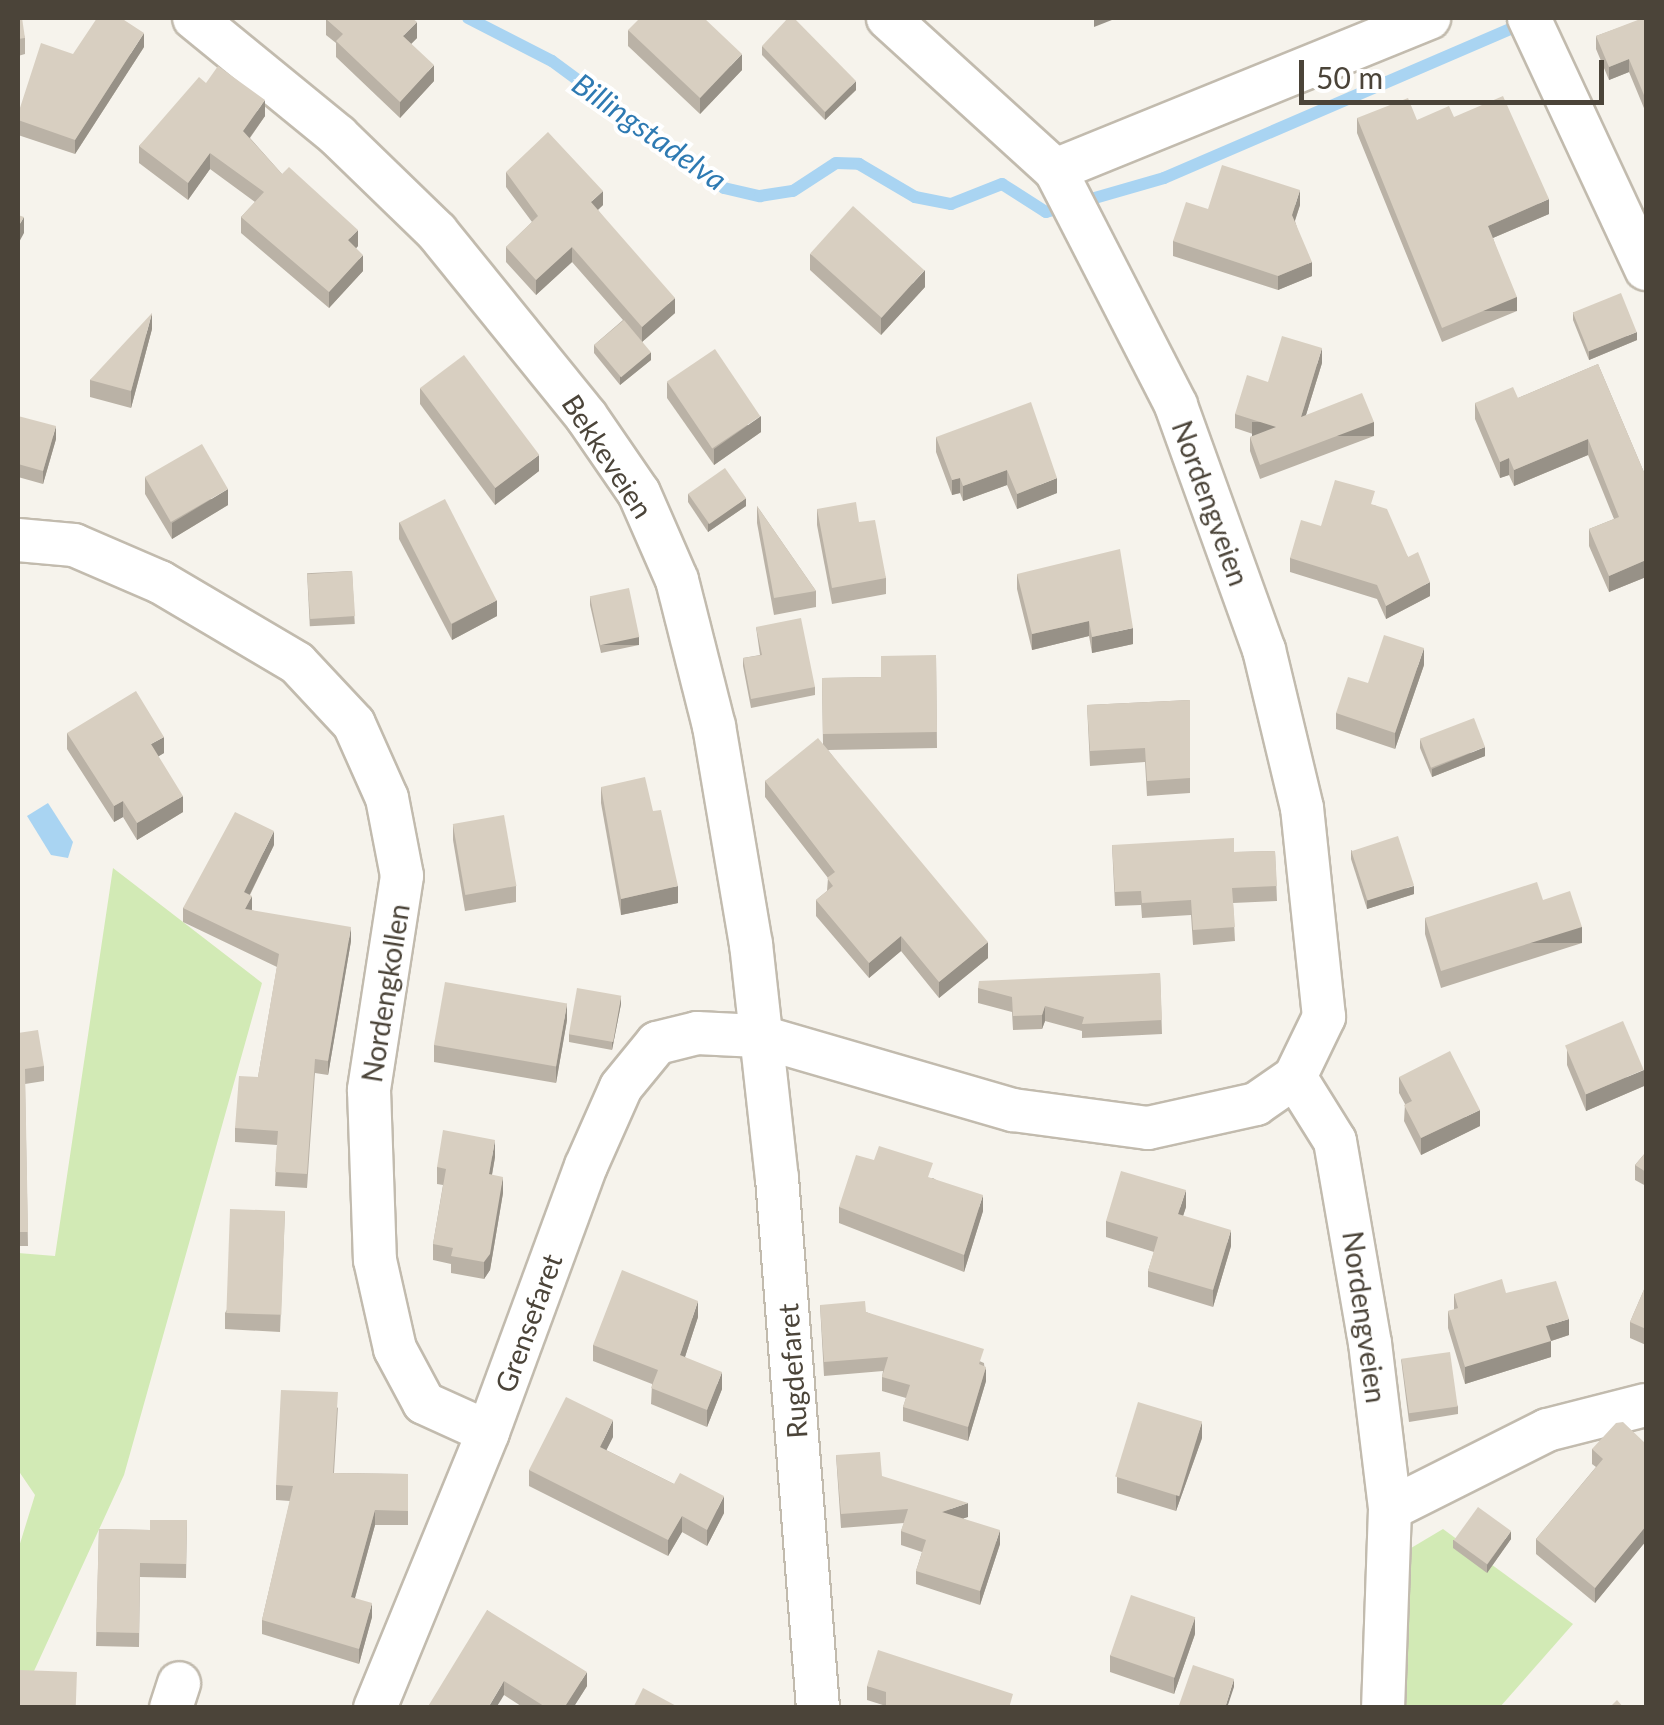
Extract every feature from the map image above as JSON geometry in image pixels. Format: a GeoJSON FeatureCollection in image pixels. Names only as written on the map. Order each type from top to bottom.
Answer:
{"type":"FeatureCollection","features":[{"type":"Feature","properties":{"kind":"street","name":"Bekkeveien"},"geometry":{"type":"LineString","coordinates":[[194,18],[338,136],[437,232],[586,416],[639,493],[677,580],[714,726],[751,944],[758,1036]]}},
{"type":"Feature","properties":{"kind":"street","name":"Nordengveien"},"geometry":{"type":"LineString","coordinates":[[888,18],[1056,170],[1176,406],[1264,650],[1302,808],[1324,1017],[1295,1077],[1335,1141],[1348,1188],[1390,1509],[1383,1708]]}},
{"type":"Feature","properties":{"kind":"street"},"geometry":{"type":"LineString","coordinates":[[1056,170],[1428,18]]}},
{"type":"Feature","properties":{"kind":"street"},"geometry":{"type":"LineString","coordinates":[[1528,18],[1646,269]]}},
{"type":"Feature","properties":{"kind":"street","name":"Nordengkollen"},"geometry":{"type":"LineString","coordinates":[[18,540],[74,545],[160,582],[297,663],[354,724],[387,798],[402,876],[369,1090],[375,1260],[394,1349],[424,1403],[488,1432]]}},
{"type":"Feature","properties":{"kind":"street","name":"Grensefaret"},"geometry":{"type":"LineString","coordinates":[[375,1708],[488,1432],[621,1088],[657,1043],[697,1033],[758,1036]]}},
{"type":"Feature","properties":{"kind":"street"},"geometry":{"type":"LineString","coordinates":[[758,1036],[1013,1110],[1086,1124],[1148,1128],[1206,1119],[1256,1104],[1295,1077]]}},
{"type":"Feature","properties":{"kind":"street","name":"Rugdefaret"},"geometry":{"type":"LineString","coordinates":[[758,1036],[777,1178],[818,1708]]}},
{"type":"Feature","properties":{"kind":"street"},"geometry":{"type":"LineString","coordinates":[[1390,1509],[1548,1430],[1646,1405]]}},
{"type":"Feature","properties":{"kind":"green space"},"geometry":{"type":"Polygon","coordinates":[[[113,868],[262,983],[124,1475],[18,1706],[18,1550],[35,1495],[18,1470],[18,1253],[55,1256],[113,868]]]}},
{"type":"Feature","properties":{"kind":"green space"},"geometry":{"type":"Polygon","coordinates":[[[1443,1529],[1573,1624],[1500,1707],[1398,1708],[1401,1554],[1443,1529]]]}},
{"type":"Feature","properties":{"kind":"water"},"geometry":{"type":"Polygon","coordinates":[[[48,803],[73,842],[68,858],[51,855],[27,816],[48,803]]]}},
{"type":"Feature","properties":{"kind":"building"},"geometry":{"type":"Polygon","coordinates":[[[18,18],[22,18],[25,38],[18,39],[18,18]]]}},
{"type":"Feature","properties":{"kind":"building"},"geometry":{"type":"Polygon","coordinates":[[[97,18],[121,18],[144,33],[75,140],[18,120],[41,43],[73,54],[97,18]]]}},
{"type":"Feature","properties":{"kind":"building"},"geometry":{"type":"Polygon","coordinates":[[[327,18],[412,18],[417,22],[403,36],[434,65],[400,102],[336,41],[343,34],[327,18]]]}},
{"type":"Feature","properties":{"kind":"building"},"geometry":{"type":"Polygon","coordinates":[[[640,18],[704,18],[742,54],[700,98],[628,30],[640,18]]]}},
{"type":"Feature","properties":{"kind":"building"},"geometry":{"type":"Polygon","coordinates":[[[788,18],[794,18],[856,81],[825,112],[762,46],[788,18]]]}},
{"type":"Feature","properties":{"kind":"building"},"geometry":{"type":"Polygon","coordinates":[[[1643,18],[1646,100],[1629,59],[1609,67],[1596,36],[1643,18]]]}},
{"type":"Feature","properties":{"kind":"building"},"geometry":{"type":"Polygon","coordinates":[[[218,66],[265,100],[243,131],[282,174],[289,167],[358,230],[348,240],[363,255],[329,292],[241,217],[264,192],[210,153],[188,183],[139,146],[199,77],[206,83],[218,66]]]}},
{"type":"Feature","properties":{"kind":"building"},"geometry":{"type":"Polygon","coordinates":[[[1503,96],[1549,199],[1488,226],[1517,297],[1442,328],[1357,118],[1408,98],[1417,120],[1449,106],[1454,117],[1503,96]]]}},
{"type":"Feature","properties":{"kind":"building"},"geometry":{"type":"Polygon","coordinates":[[[548,132],[603,191],[591,202],[675,298],[642,327],[572,247],[536,280],[506,247],[538,216],[506,172],[548,132]]]}},
{"type":"Feature","properties":{"kind":"building"},"geometry":{"type":"Polygon","coordinates":[[[1222,165],[1300,190],[1292,215],[1312,262],[1278,276],[1173,241],[1186,202],[1208,209],[1222,165]]]}},
{"type":"Feature","properties":{"kind":"building"},"geometry":{"type":"Polygon","coordinates":[[[853,206],[924,270],[882,318],[810,254],[853,206]]]}},
{"type":"Feature","properties":{"kind":"building"},"geometry":{"type":"Polygon","coordinates":[[[1621,293],[1637,332],[1589,351],[1573,312],[1621,293]]]}},
{"type":"Feature","properties":{"kind":"building"},"geometry":{"type":"Polygon","coordinates":[[[152,313],[131,391],[90,380],[152,313]]]}},
{"type":"Feature","properties":{"kind":"building"},"geometry":{"type":"Polygon","coordinates":[[[624,320],[651,352],[621,377],[594,345],[624,320]]]}},
{"type":"Feature","properties":{"kind":"building"},"geometry":{"type":"Polygon","coordinates":[[[1282,336],[1322,348],[1301,417],[1362,393],[1374,422],[1260,465],[1250,437],[1276,427],[1235,414],[1247,375],[1268,382],[1282,336]]]}},
{"type":"Feature","properties":{"kind":"building"},"geometry":{"type":"Polygon","coordinates":[[[715,349],[760,416],[712,449],[667,381],[715,349]]]}},
{"type":"Feature","properties":{"kind":"building"},"geometry":{"type":"Polygon","coordinates":[[[464,355],[539,455],[495,488],[420,388],[464,355]]]}},
{"type":"Feature","properties":{"kind":"building"},"geometry":{"type":"Polygon","coordinates":[[[1598,364],[1646,477],[1646,560],[1609,576],[1589,529],[1619,517],[1588,439],[1514,470],[1509,458],[1500,462],[1475,403],[1513,387],[1518,398],[1598,364]]]}},
{"type":"Feature","properties":{"kind":"building"},"geometry":{"type":"Polygon","coordinates":[[[1031,402],[1057,478],[1017,494],[1007,470],[963,486],[960,478],[952,480],[936,437],[1031,402]]]}},
{"type":"Feature","properties":{"kind":"building"},"geometry":{"type":"Polygon","coordinates":[[[18,416],[56,426],[43,471],[18,464],[18,416]]]}},
{"type":"Feature","properties":{"kind":"building"},"geometry":{"type":"Polygon","coordinates":[[[202,444],[228,489],[171,522],[145,477],[202,444]]]}},
{"type":"Feature","properties":{"kind":"building"},"geometry":{"type":"Polygon","coordinates":[[[725,468],[746,498],[709,524],[688,494],[725,468]]]}},
{"type":"Feature","properties":{"kind":"building"},"geometry":{"type":"Polygon","coordinates":[[[1335,480],[1375,491],[1371,504],[1387,509],[1408,557],[1418,552],[1430,582],[1386,606],[1377,585],[1290,558],[1301,520],[1321,526],[1335,480]]]}},
{"type":"Feature","properties":{"kind":"building"},"geometry":{"type":"Polygon","coordinates":[[[445,499],[497,601],[451,624],[400,522],[445,499]]]}},
{"type":"Feature","properties":{"kind":"building"},"geometry":{"type":"Polygon","coordinates":[[[856,502],[859,522],[875,520],[886,578],[832,588],[817,509],[856,502]]]}},
{"type":"Feature","properties":{"kind":"building"},"geometry":{"type":"Polygon","coordinates":[[[757,506],[816,591],[774,598],[757,506]]]}},
{"type":"Feature","properties":{"kind":"building"},"geometry":{"type":"Polygon","coordinates":[[[1120,549],[1133,628],[1092,637],[1089,621],[1032,634],[1017,574],[1120,549]]]}},
{"type":"Feature","properties":{"kind":"building"},"geometry":{"type":"Polygon","coordinates":[[[352,571],[355,616],[310,619],[307,574],[352,571]]]}},
{"type":"Feature","properties":{"kind":"building"},"geometry":{"type":"Polygon","coordinates":[[[629,588],[639,637],[600,645],[590,596],[629,588]]]}},
{"type":"Feature","properties":{"kind":"building"},"geometry":{"type":"Polygon","coordinates":[[[801,618],[815,687],[751,699],[743,658],[762,655],[756,627],[801,618]]]}},
{"type":"Feature","properties":{"kind":"building"},"geometry":{"type":"Polygon","coordinates":[[[1384,635],[1424,648],[1395,733],[1336,713],[1348,677],[1368,683],[1384,635]]]}},
{"type":"Feature","properties":{"kind":"building"},"geometry":{"type":"Polygon","coordinates":[[[936,655],[937,732],[823,734],[822,678],[881,677],[881,656],[936,655]]]}},
{"type":"Feature","properties":{"kind":"building"},"geometry":{"type":"Polygon","coordinates":[[[136,691],[164,737],[151,744],[183,796],[137,823],[123,801],[114,806],[67,733],[136,691]]]}},
{"type":"Feature","properties":{"kind":"building"},"geometry":{"type":"Polygon","coordinates":[[[1190,700],[1190,778],[1147,781],[1145,748],[1090,751],[1087,705],[1190,700]]]}},
{"type":"Feature","properties":{"kind":"building"},"geometry":{"type":"Polygon","coordinates":[[[1474,718],[1485,747],[1431,768],[1420,739],[1474,718]]]}},
{"type":"Feature","properties":{"kind":"building"},"geometry":{"type":"Polygon","coordinates":[[[818,738],[988,942],[939,982],[901,936],[869,963],[816,900],[833,886],[827,878],[835,872],[765,781],[818,738]]]}},
{"type":"Feature","properties":{"kind":"building"},"geometry":{"type":"Polygon","coordinates":[[[645,777],[653,811],[661,810],[678,886],[621,899],[601,787],[645,777]]]}},
{"type":"Feature","properties":{"kind":"building"},"geometry":{"type":"Polygon","coordinates":[[[235,812],[274,831],[244,892],[252,896],[245,909],[351,927],[328,1061],[315,1059],[307,1174],[275,1172],[278,1131],[235,1128],[239,1076],[258,1077],[279,954],[183,908],[235,812]]]}},
{"type":"Feature","properties":{"kind":"building"},"geometry":{"type":"Polygon","coordinates":[[[504,815],[517,886],[465,895],[453,824],[504,815]]]}},
{"type":"Feature","properties":{"kind":"building"},"geometry":{"type":"Polygon","coordinates":[[[1398,836],[1414,885],[1367,901],[1351,851],[1398,836]]]}},
{"type":"Feature","properties":{"kind":"building"},"geometry":{"type":"Polygon","coordinates":[[[1234,838],[1234,852],[1275,851],[1277,886],[1232,888],[1235,927],[1193,930],[1191,900],[1142,903],[1141,891],[1115,892],[1112,845],[1234,838]]]}},
{"type":"Feature","properties":{"kind":"building"},"geometry":{"type":"Polygon","coordinates":[[[1537,882],[1543,900],[1570,891],[1582,927],[1441,971],[1425,918],[1537,882]]]}},
{"type":"Feature","properties":{"kind":"building"},"geometry":{"type":"Polygon","coordinates":[[[1160,973],[1162,1020],[1082,1024],[1084,1017],[1045,1006],[1042,1015],[1013,1016],[1012,997],[978,988],[979,981],[1160,973]]]}},
{"type":"Feature","properties":{"kind":"building"},"geometry":{"type":"Polygon","coordinates":[[[445,982],[567,1004],[556,1067],[434,1045],[445,982]]]}},
{"type":"Feature","properties":{"kind":"building"},"geometry":{"type":"Polygon","coordinates":[[[577,988],[621,996],[613,1042],[569,1034],[577,988]]]}},
{"type":"Feature","properties":{"kind":"building"},"geometry":{"type":"Polygon","coordinates":[[[1623,1021],[1644,1070],[1586,1094],[1565,1046],[1623,1021]]]}},
{"type":"Feature","properties":{"kind":"building"},"geometry":{"type":"Polygon","coordinates":[[[38,1030],[44,1066],[25,1069],[28,1232],[18,1232],[18,1033],[38,1030]]]}},
{"type":"Feature","properties":{"kind":"building"},"geometry":{"type":"Polygon","coordinates":[[[1450,1051],[1480,1110],[1421,1138],[1404,1105],[1412,1101],[1399,1077],[1450,1051]]]}},
{"type":"Feature","properties":{"kind":"building"},"geometry":{"type":"Polygon","coordinates":[[[443,1130],[495,1140],[489,1174],[503,1177],[490,1254],[484,1262],[451,1256],[453,1248],[433,1244],[446,1169],[437,1167],[443,1130]]]}},
{"type":"Feature","properties":{"kind":"building"},"geometry":{"type":"Polygon","coordinates":[[[879,1146],[933,1163],[928,1177],[983,1195],[964,1255],[839,1207],[856,1155],[874,1160],[879,1146]]]}},
{"type":"Feature","properties":{"kind":"building"},"geometry":{"type":"Polygon","coordinates":[[[1646,1152],[1646,1172],[1635,1165],[1646,1152]]]}},
{"type":"Feature","properties":{"kind":"building"},"geometry":{"type":"Polygon","coordinates":[[[1121,1171],[1186,1190],[1178,1214],[1231,1230],[1213,1290],[1148,1271],[1158,1237],[1106,1221],[1121,1171]]]}},
{"type":"Feature","properties":{"kind":"building"},"geometry":{"type":"Polygon","coordinates":[[[230,1209],[285,1211],[281,1315],[226,1313],[230,1209]]]}},
{"type":"Feature","properties":{"kind":"building"},"geometry":{"type":"Polygon","coordinates":[[[622,1270],[698,1301],[680,1355],[722,1372],[707,1410],[651,1388],[658,1370],[593,1345],[622,1270]]]}},
{"type":"Feature","properties":{"kind":"building"},"geometry":{"type":"Polygon","coordinates":[[[1502,1279],[1506,1293],[1556,1281],[1569,1319],[1546,1326],[1551,1341],[1465,1367],[1448,1311],[1458,1308],[1454,1294],[1502,1279]]]}},
{"type":"Feature","properties":{"kind":"building"},"geometry":{"type":"Polygon","coordinates":[[[1646,1285],[1646,1329],[1630,1322],[1646,1285]]]}},
{"type":"Feature","properties":{"kind":"building"},"geometry":{"type":"Polygon","coordinates":[[[865,1301],[866,1312],[984,1349],[979,1364],[986,1367],[968,1427],[903,1407],[910,1385],[882,1377],[888,1357],[824,1362],[820,1305],[865,1301]]]}},
{"type":"Feature","properties":{"kind":"building"},"geometry":{"type":"Polygon","coordinates":[[[1450,1352],[1458,1406],[1409,1413],[1401,1359],[1450,1352]]]}},
{"type":"Feature","properties":{"kind":"building"},"geometry":{"type":"Polygon","coordinates":[[[281,1390],[338,1392],[333,1473],[408,1474],[408,1511],[375,1510],[351,1597],[372,1603],[359,1649],[262,1620],[293,1486],[276,1485],[281,1390]]]}},
{"type":"Feature","properties":{"kind":"building"},"geometry":{"type":"Polygon","coordinates":[[[566,1397],[613,1420],[600,1447],[674,1484],[680,1473],[724,1496],[707,1530],[682,1516],[668,1540],[529,1470],[566,1397]]]}},
{"type":"Feature","properties":{"kind":"building"},"geometry":{"type":"Polygon","coordinates":[[[1138,1402],[1202,1422],[1179,1496],[1115,1477],[1138,1402]]]}},
{"type":"Feature","properties":{"kind":"building"},"geometry":{"type":"Polygon","coordinates":[[[1623,1422],[1646,1444],[1646,1526],[1595,1588],[1536,1539],[1603,1459],[1592,1449],[1616,1423],[1623,1422]]]}},
{"type":"Feature","properties":{"kind":"building"},"geometry":{"type":"Polygon","coordinates":[[[880,1452],[882,1476],[968,1503],[942,1512],[1000,1530],[980,1591],[916,1571],[926,1540],[901,1531],[908,1509],[841,1514],[836,1455],[880,1452]]]}},
{"type":"Feature","properties":{"kind":"building"},"geometry":{"type":"Polygon","coordinates":[[[1478,1507],[1511,1531],[1487,1564],[1454,1540],[1478,1507]]]}},
{"type":"Feature","properties":{"kind":"building"},"geometry":{"type":"Polygon","coordinates":[[[150,1520],[187,1520],[186,1564],[140,1563],[139,1633],[96,1632],[99,1529],[150,1530],[150,1520]]]}},
{"type":"Feature","properties":{"kind":"building"},"geometry":{"type":"Polygon","coordinates":[[[1131,1595],[1195,1617],[1174,1678],[1110,1656],[1131,1595]]]}},
{"type":"Feature","properties":{"kind":"building"},"geometry":{"type":"Polygon","coordinates":[[[487,1610],[587,1672],[564,1708],[547,1708],[504,1681],[488,1708],[427,1708],[487,1610]]]}},
{"type":"Feature","properties":{"kind":"building"},"geometry":{"type":"Polygon","coordinates":[[[878,1650],[1013,1694],[1009,1708],[886,1708],[886,1692],[867,1686],[878,1650]]]}},
{"type":"Feature","properties":{"kind":"building"},"geometry":{"type":"Polygon","coordinates":[[[1193,1665],[1234,1679],[1225,1708],[1178,1708],[1193,1665]]]}},
{"type":"Feature","properties":{"kind":"building"},"geometry":{"type":"Polygon","coordinates":[[[19,1670],[77,1672],[76,1708],[18,1708],[19,1670]]]}},
{"type":"Feature","properties":{"kind":"building"},"geometry":{"type":"Polygon","coordinates":[[[643,1688],[680,1708],[633,1708],[643,1688]]]}},
{"type":"Feature","properties":{"kind":"waterway","name":"Billingstadelva"},"geometry":{"type":"LineString","coordinates":[[468,18],[552,61],[724,188],[760,196],[793,191],[836,163],[859,164],[915,197],[951,204],[1002,184],[1046,212],[1164,178],[1524,23]]}}]}
